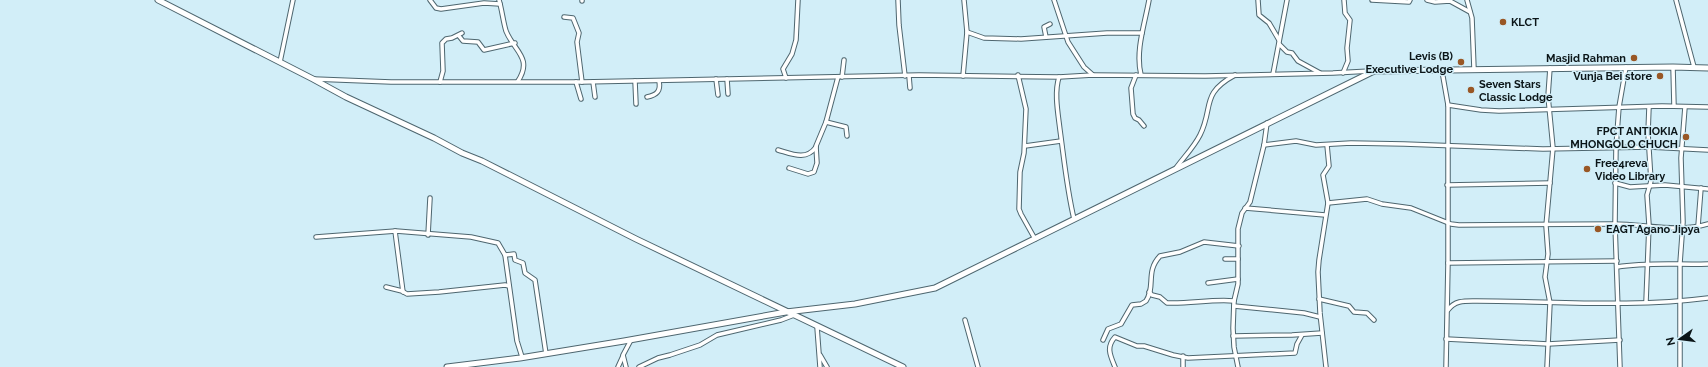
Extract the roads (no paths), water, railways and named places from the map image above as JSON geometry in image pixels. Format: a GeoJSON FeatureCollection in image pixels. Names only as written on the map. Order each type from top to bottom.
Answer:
{"type":"FeatureCollection","features":[{"type":"Feature","properties":{"kind":"street"},"geometry":{"type":"LineString","coordinates":[[158,0],[346,97],[434,138],[462,153],[482,161],[636,240],[903,367]]}},
{"type":"Feature","properties":{"kind":"street"},"geometry":{"type":"LineString","coordinates":[[280,62],[293,0]]}},
{"type":"Feature","properties":{"kind":"street"},"geometry":{"type":"LineString","coordinates":[[430,0],[436,8],[441,9],[499,2],[507,31],[521,54],[524,69],[518,81]]}},
{"type":"Feature","properties":{"kind":"street"},"geometry":{"type":"LineString","coordinates":[[786,78],[783,69],[792,54],[796,40],[798,0]]}},
{"type":"Feature","properties":{"kind":"street"},"geometry":{"type":"LineString","coordinates":[[898,0],[899,24],[910,88]]}},
{"type":"Feature","properties":{"kind":"street"},"geometry":{"type":"LineString","coordinates":[[963,76],[967,32],[964,0]]}},
{"type":"Feature","properties":{"kind":"street"},"geometry":{"type":"LineString","coordinates":[[1054,0],[1061,18],[1065,36],[1084,67],[1093,75]]}},
{"type":"Feature","properties":{"kind":"street"},"geometry":{"type":"LineString","coordinates":[[1141,75],[1139,66],[1142,34],[1149,0]]}},
{"type":"Feature","properties":{"kind":"street"},"geometry":{"type":"LineString","coordinates":[[1258,0],[1259,15],[1269,23],[1279,42],[1287,52],[1292,53],[1298,61],[1321,74]]}},
{"type":"Feature","properties":{"kind":"street"},"geometry":{"type":"LineString","coordinates":[[1273,74],[1288,0]]}},
{"type":"Feature","properties":{"kind":"street"},"geometry":{"type":"LineString","coordinates":[[1343,73],[1348,61],[1347,48],[1350,20],[1345,13],[1344,0]]}},
{"type":"Feature","properties":{"kind":"street"},"geometry":{"type":"LineString","coordinates":[[1372,0],[1409,2],[1410,0]]}},
{"type":"Feature","properties":{"kind":"street"},"geometry":{"type":"LineString","coordinates":[[1428,0],[1435,2],[1450,1],[1470,12]]}},
{"type":"Feature","properties":{"kind":"street"},"geometry":{"type":"LineString","coordinates":[[1467,0],[1472,18],[1474,69]]}},
{"type":"Feature","properties":{"kind":"street"},"geometry":{"type":"LineString","coordinates":[[1676,0],[1694,67]]}},
{"type":"Feature","properties":{"kind":"street"},"geometry":{"type":"LineString","coordinates":[[564,17],[573,18],[579,33],[577,42],[582,82]]}},
{"type":"Feature","properties":{"kind":"street"},"geometry":{"type":"LineString","coordinates":[[1046,37],[1044,27],[1050,24]]}},
{"type":"Feature","properties":{"kind":"street"},"geometry":{"type":"LineString","coordinates":[[967,32],[977,37],[984,38],[1021,39],[1107,33],[1142,34]]}},
{"type":"Feature","properties":{"kind":"street"},"geometry":{"type":"LineString","coordinates":[[440,82],[443,71],[442,43],[446,39],[460,35],[463,41],[478,42],[484,50],[515,43]]}},
{"type":"Feature","properties":{"kind":"street"},"geometry":{"type":"LineString","coordinates":[[778,150],[804,156],[810,153],[816,146],[826,122],[844,60]]}},
{"type":"Feature","properties":{"kind":"street"},"geometry":{"type":"LineString","coordinates":[[1673,67],[1674,106]]}},
{"type":"Feature","properties":{"kind":"street"},"geometry":{"type":"LineString","coordinates":[[1547,367],[1550,303],[1545,276],[1548,243],[1546,226],[1552,148],[1548,96],[1550,68]]}},
{"type":"Feature","properties":{"kind":"street"},"geometry":{"type":"LineString","coordinates":[[1620,367],[1615,183],[1619,107],[1626,68]]}},
{"type":"Feature","properties":{"kind":"street"},"geometry":{"type":"LineString","coordinates":[[313,79],[391,82],[593,82],[907,76],[1178,76],[1321,74],[1374,71],[1474,69],[1708,68]]}},
{"type":"Feature","properties":{"kind":"street"},"geometry":{"type":"LineString","coordinates":[[1442,70],[1448,105],[1448,263],[1446,367]]}},
{"type":"Feature","properties":{"kind":"street"},"geometry":{"type":"LineString","coordinates":[[447,367],[546,354],[786,312],[855,304],[935,288],[1374,71]]}},
{"type":"Feature","properties":{"kind":"street"},"geometry":{"type":"LineString","coordinates":[[1175,169],[1189,152],[1200,134],[1208,106],[1214,92],[1222,82],[1236,74]]}},
{"type":"Feature","properties":{"kind":"street"},"geometry":{"type":"LineString","coordinates":[[1018,75],[1026,109],[1024,146],[1020,169],[1020,209],[1021,214],[1035,239]]}},
{"type":"Feature","properties":{"kind":"street"},"geometry":{"type":"LineString","coordinates":[[1136,75],[1131,88],[1133,114],[1135,118],[1144,126]]}},
{"type":"Feature","properties":{"kind":"street"},"geometry":{"type":"LineString","coordinates":[[1059,77],[1057,85],[1057,102],[1061,141],[1074,219]]}},
{"type":"Feature","properties":{"kind":"street"},"geometry":{"type":"LineString","coordinates":[[716,79],[718,95]]}},
{"type":"Feature","properties":{"kind":"street"},"geometry":{"type":"LineString","coordinates":[[727,79],[728,94]]}},
{"type":"Feature","properties":{"kind":"street"},"geometry":{"type":"LineString","coordinates":[[635,81],[636,104]]}},
{"type":"Feature","properties":{"kind":"street"},"geometry":{"type":"LineString","coordinates":[[647,96],[657,94],[659,90],[659,81]]}},
{"type":"Feature","properties":{"kind":"street"},"geometry":{"type":"LineString","coordinates":[[576,82],[581,99]]}},
{"type":"Feature","properties":{"kind":"street"},"geometry":{"type":"LineString","coordinates":[[593,82],[595,97]]}},
{"type":"Feature","properties":{"kind":"street"},"geometry":{"type":"LineString","coordinates":[[1448,105],[1481,110],[1549,110],[1674,106],[1708,107]]}},
{"type":"Feature","properties":{"kind":"street"},"geometry":{"type":"LineString","coordinates":[[1646,302],[1648,225],[1647,194],[1651,181],[1649,107]]}},
{"type":"Feature","properties":{"kind":"street"},"geometry":{"type":"LineString","coordinates":[[1680,367],[1682,150],[1685,107]]}},
{"type":"Feature","properties":{"kind":"street"},"geometry":{"type":"LineString","coordinates":[[826,122],[846,127],[847,136]]}},
{"type":"Feature","properties":{"kind":"street"},"geometry":{"type":"LineString","coordinates":[[1238,367],[1233,336],[1234,301],[1238,279],[1239,220],[1250,202],[1264,145],[1267,123]]}},
{"type":"Feature","properties":{"kind":"street"},"geometry":{"type":"LineString","coordinates":[[1024,146],[1061,141]]}},
{"type":"Feature","properties":{"kind":"street"},"geometry":{"type":"LineString","coordinates":[[1264,145],[1296,141],[1309,144],[1328,145],[1351,143],[1552,148],[1649,147],[1682,150],[1708,150]]}},
{"type":"Feature","properties":{"kind":"street"},"geometry":{"type":"LineString","coordinates":[[1326,367],[1320,316],[1319,260],[1328,203],[1323,180],[1323,172],[1329,166],[1328,145]]}},
{"type":"Feature","properties":{"kind":"street"},"geometry":{"type":"LineString","coordinates":[[789,168],[808,174],[814,172],[817,163],[816,146]]}},
{"type":"Feature","properties":{"kind":"street"},"geometry":{"type":"LineString","coordinates":[[1447,185],[1550,183]]}},
{"type":"Feature","properties":{"kind":"street"},"geometry":{"type":"LineString","coordinates":[[1615,183],[1630,187],[1649,186],[1708,189]]}},
{"type":"Feature","properties":{"kind":"street"},"geometry":{"type":"LineString","coordinates":[[1698,226],[1701,188]]}},
{"type":"Feature","properties":{"kind":"street"},"geometry":{"type":"LineString","coordinates":[[428,235],[430,198]]}},
{"type":"Feature","properties":{"kind":"street"},"geometry":{"type":"LineString","coordinates":[[1328,203],[1367,199],[1382,204],[1412,208],[1459,225],[1546,226],[1615,224],[1675,228],[1708,224]]}},
{"type":"Feature","properties":{"kind":"street"},"geometry":{"type":"LineString","coordinates":[[1245,208],[1325,215]]}},
{"type":"Feature","properties":{"kind":"street"},"geometry":{"type":"LineString","coordinates":[[395,231],[403,292]]}},
{"type":"Feature","properties":{"kind":"street"},"geometry":{"type":"LineString","coordinates":[[316,237],[395,231],[428,235],[471,237],[494,242],[500,246],[505,255],[508,286],[517,341],[522,357]]}},
{"type":"Feature","properties":{"kind":"street"},"geometry":{"type":"LineString","coordinates":[[1103,340],[1108,329],[1122,323],[1132,305],[1141,304],[1146,301],[1149,292],[1151,269],[1160,256],[1186,250],[1204,242],[1239,246]]}},
{"type":"Feature","properties":{"kind":"street"},"geometry":{"type":"LineString","coordinates":[[505,255],[514,254],[515,260],[523,263],[525,273],[535,280],[546,354]]}},
{"type":"Feature","properties":{"kind":"street"},"geometry":{"type":"LineString","coordinates":[[1225,259],[1238,259]]}},
{"type":"Feature","properties":{"kind":"street"},"geometry":{"type":"LineString","coordinates":[[1448,263],[1617,261]]}},
{"type":"Feature","properties":{"kind":"street"},"geometry":{"type":"LineString","coordinates":[[1617,267],[1636,264],[1708,264]]}},
{"type":"Feature","properties":{"kind":"street"},"geometry":{"type":"LineString","coordinates":[[1208,283],[1238,279]]}},
{"type":"Feature","properties":{"kind":"street"},"geometry":{"type":"LineString","coordinates":[[386,287],[407,294],[505,284],[508,286]]}},
{"type":"Feature","properties":{"kind":"street"},"geometry":{"type":"LineString","coordinates":[[1149,292],[1152,296],[1160,297],[1167,303],[1208,302],[1221,300],[1234,301]]}},
{"type":"Feature","properties":{"kind":"street"},"geometry":{"type":"LineString","coordinates":[[1447,311],[1452,304],[1458,302],[1509,301],[1550,303],[1618,303],[1680,302],[1708,298]]}},
{"type":"Feature","properties":{"kind":"street"},"geometry":{"type":"LineString","coordinates":[[1319,299],[1349,306],[1354,312],[1367,313],[1374,320]]}},
{"type":"Feature","properties":{"kind":"street"},"geometry":{"type":"LineString","coordinates":[[1234,306],[1320,316]]}},
{"type":"Feature","properties":{"kind":"street"},"geometry":{"type":"LineString","coordinates":[[639,367],[658,358],[700,345],[717,335],[781,320],[794,315]]}},
{"type":"Feature","properties":{"kind":"street"},"geometry":{"type":"LineString","coordinates":[[965,320],[978,367]]}},
{"type":"Feature","properties":{"kind":"street"},"geometry":{"type":"LineString","coordinates":[[817,327],[820,367]]}},
{"type":"Feature","properties":{"kind":"street"},"geometry":{"type":"LineString","coordinates":[[1233,336],[1302,335],[1322,333]]}},
{"type":"Feature","properties":{"kind":"street"},"geometry":{"type":"LineString","coordinates":[[1115,367],[1109,349],[1115,337],[1137,346],[1144,346],[1188,358],[1296,353],[1297,344],[1302,335]]}},
{"type":"Feature","properties":{"kind":"street"},"geometry":{"type":"LineString","coordinates":[[1446,339],[1548,344],[1620,340]]}},
{"type":"Feature","properties":{"kind":"street"},"geometry":{"type":"LineString","coordinates":[[618,367],[631,340]]}},
{"type":"Feature","properties":{"kind":"street"},"geometry":{"type":"LineString","coordinates":[[623,354],[626,367]]}},
{"type":"Feature","properties":{"kind":"street"},"geometry":{"type":"LineString","coordinates":[[820,354],[827,367]]}},
{"type":"Feature","properties":{"kind":"street"},"geometry":{"type":"LineString","coordinates":[[1183,356],[1183,367]]}},
{"type":"Feature","properties":{"kind":"place","name":"KLCT"},"geometry":{"type":"Point","coordinates":[1503,22]}},
{"type":"Feature","properties":{"kind":"place","name":"Masjid Rahman"},"geometry":{"type":"Point","coordinates":[1634,58]}},
{"type":"Feature","properties":{"kind":"place","name":"Levis (B) Executive Lodge"},"geometry":{"type":"Point","coordinates":[1461,62]}},
{"type":"Feature","properties":{"kind":"place","name":"Vunja Bei store"},"geometry":{"type":"Point","coordinates":[1660,76]}},
{"type":"Feature","properties":{"kind":"place","name":"Seven Stars Classic Lodge"},"geometry":{"type":"Point","coordinates":[1471,90]}},
{"type":"Feature","properties":{"kind":"place","name":"FPCT ANTIOKIA MHONGOLO CHUCH"},"geometry":{"type":"Point","coordinates":[1686,137]}},
{"type":"Feature","properties":{"kind":"place","name":"Free4reva Video Library"},"geometry":{"type":"Point","coordinates":[1587,169]}},
{"type":"Feature","properties":{"kind":"place","name":"EAGT Agano Jipya"},"geometry":{"type":"Point","coordinates":[1598,229]}}]}
